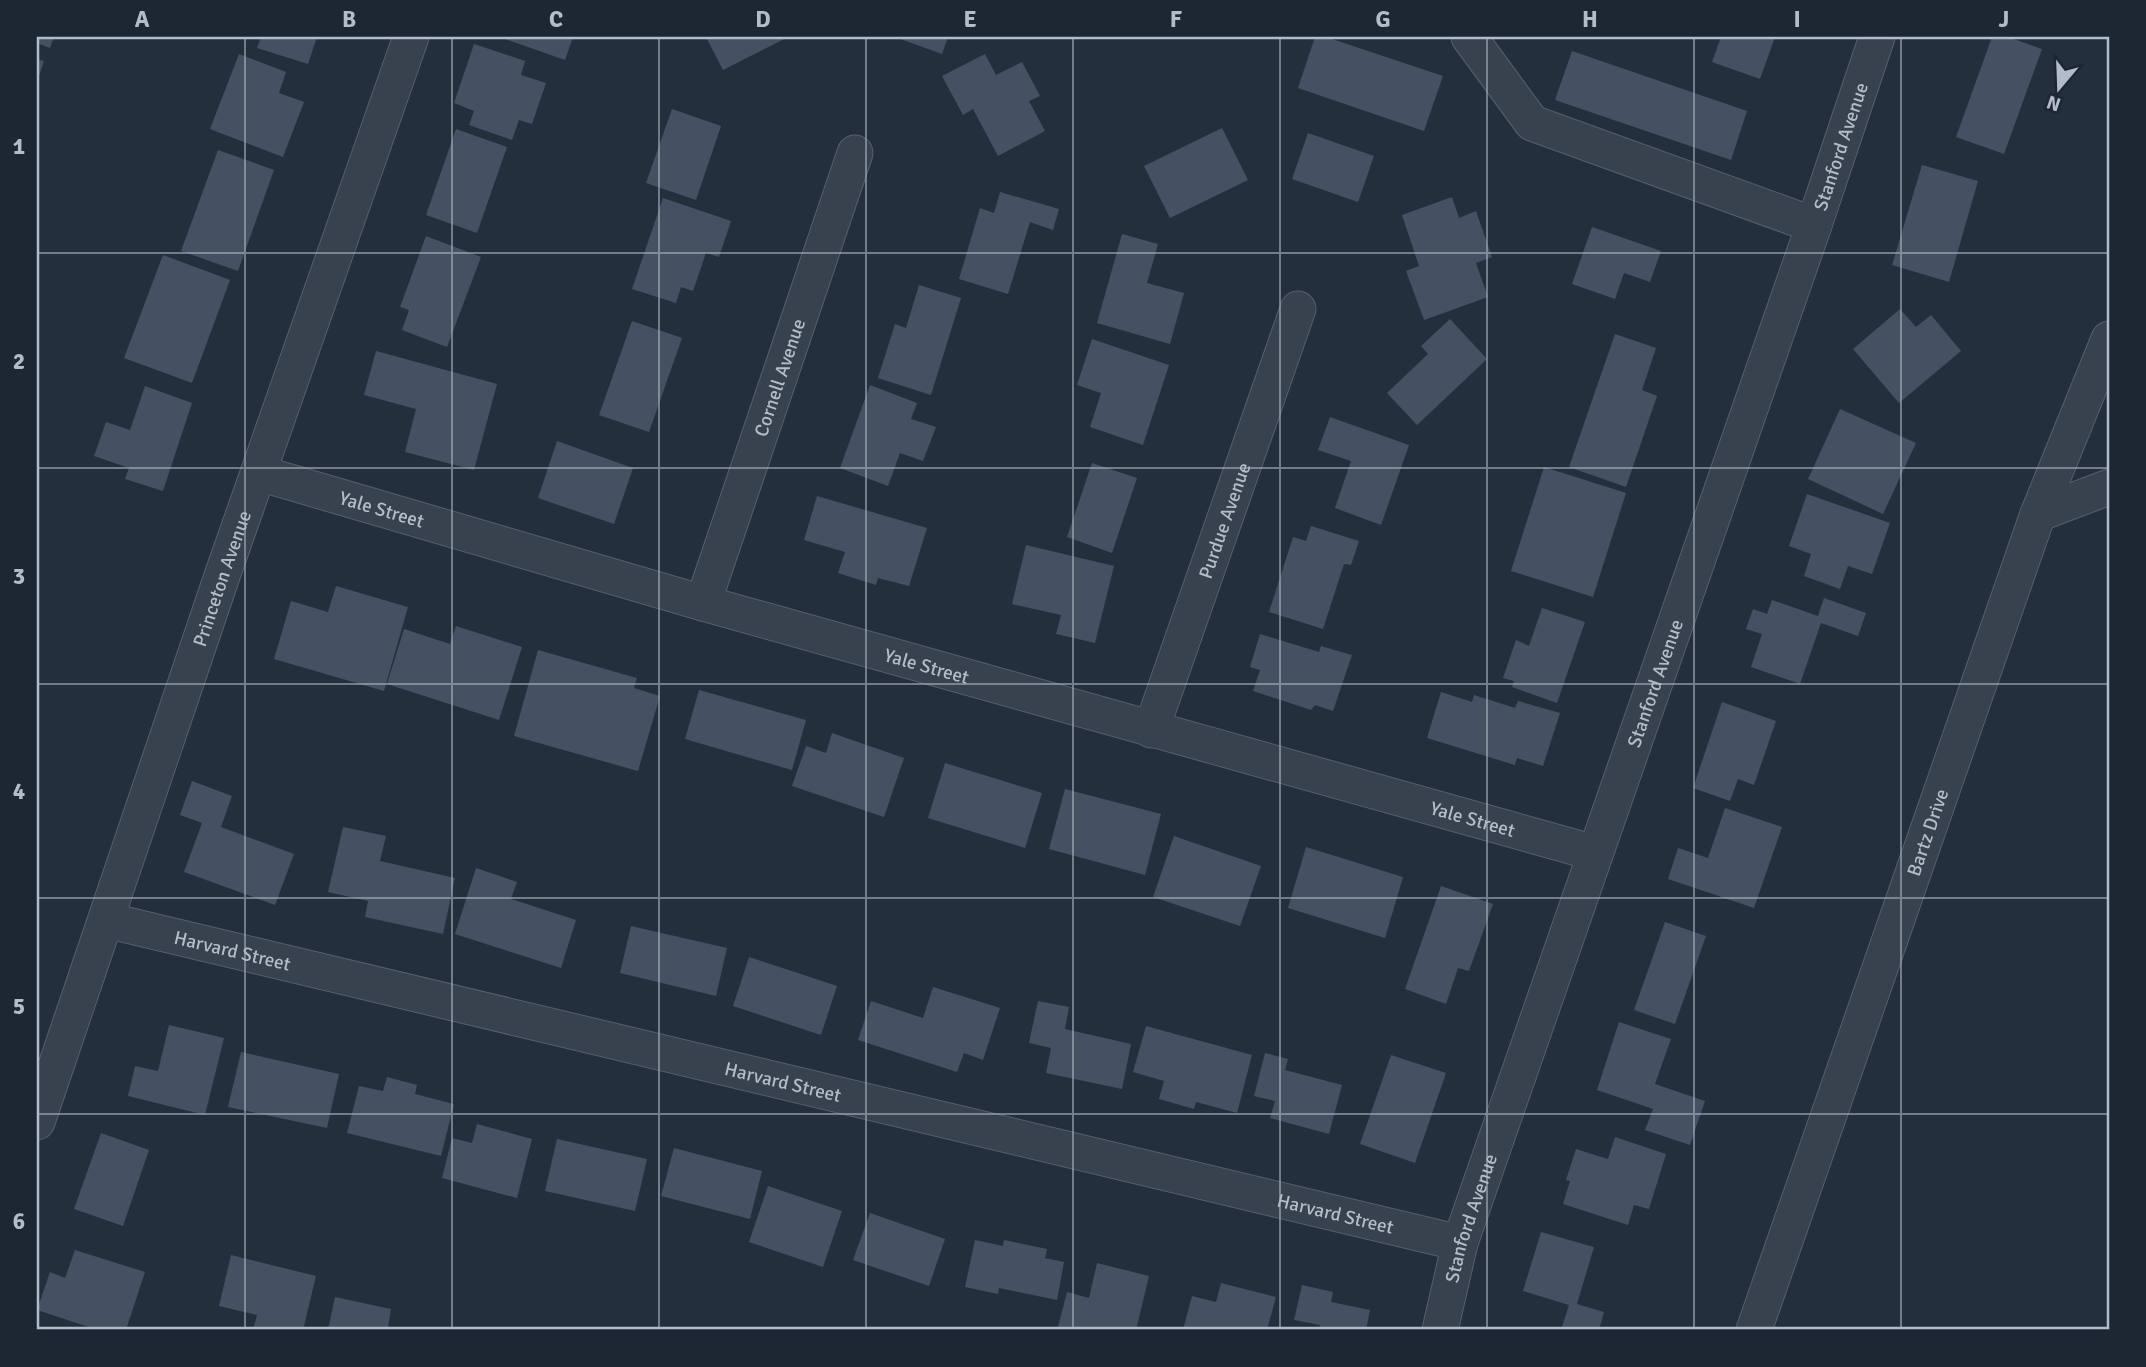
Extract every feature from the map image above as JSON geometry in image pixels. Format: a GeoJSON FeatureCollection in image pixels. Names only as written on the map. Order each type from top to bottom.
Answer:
{"type":"FeatureCollection","features":[{"type":"Feature","properties":{"kind":"street","name":"Princeton Avenue"},"geometry":{"type":"LineString","coordinates":[[37,1122],[411,37]]}},
{"type":"Feature","properties":{"kind":"street"},"geometry":{"type":"LineString","coordinates":[[1469,37],[1532,123],[1814,225]]}},
{"type":"Feature","properties":{"kind":"street","name":"Stanford Avenue"},"geometry":{"type":"LineString","coordinates":[[1440,1330],[1460,1243],[1877,37]]}},
{"type":"Feature","properties":{"kind":"street","name":"Cornell Avenue"},"geometry":{"type":"LineString","coordinates":[[702,603],[855,153]]}},
{"type":"Feature","properties":{"kind":"street","name":"Purdue Avenue"},"geometry":{"type":"LineString","coordinates":[[1151,730],[1298,309]]}},
{"type":"Feature","properties":{"kind":"street","name":"Bartz Drive"},"geometry":{"type":"LineString","coordinates":[[1754,1330],[2038,514],[2109,339]]}},
{"type":"Feature","properties":{"kind":"street","name":"Yale Street"},"geometry":{"type":"LineString","coordinates":[[259,473],[702,603],[1595,853]]}},
{"type":"Feature","properties":{"kind":"street"},"geometry":{"type":"LineString","coordinates":[[2038,514],[2109,487]]}},
{"type":"Feature","properties":{"kind":"street","name":"Harvard Street"},"geometry":{"type":"LineString","coordinates":[[106,920],[1460,1243]]}},
{"type":"Feature","properties":{"kind":"building"},"geometry":{"type":"Polygon","coordinates":[[[37,37],[54,37],[50,48],[37,43],[37,37]]]}},
{"type":"Feature","properties":{"kind":"building"},"geometry":{"type":"Polygon","coordinates":[[[261,37],[317,37],[308,64],[257,48],[261,37]]]}},
{"type":"Feature","properties":{"kind":"building"},"geometry":{"type":"Polygon","coordinates":[[[573,37],[565,60],[505,39],[573,37]]]}},
{"type":"Feature","properties":{"kind":"building"},"geometry":{"type":"Polygon","coordinates":[[[706,37],[788,37],[723,70],[706,37]]]}},
{"type":"Feature","properties":{"kind":"building"},"geometry":{"type":"Polygon","coordinates":[[[895,37],[948,37],[942,54],[895,37]]]}},
{"type":"Feature","properties":{"kind":"building"},"geometry":{"type":"Polygon","coordinates":[[[1315,37],[1326,37],[1443,76],[1424,131],[1298,88],[1315,37]]]}},
{"type":"Feature","properties":{"kind":"building"},"geometry":{"type":"Polygon","coordinates":[[[1721,37],[1775,37],[1760,79],[1712,62],[1721,37]]]}},
{"type":"Feature","properties":{"kind":"building"},"geometry":{"type":"Polygon","coordinates":[[[1992,37],[2008,37],[2042,49],[2004,154],[1956,137],[1992,37]]]}},
{"type":"Feature","properties":{"kind":"building"},"geometry":{"type":"Polygon","coordinates":[[[474,44],[525,61],[521,75],[546,83],[532,124],[519,120],[512,140],[469,125],[474,111],[454,103],[474,44]]]}},
{"type":"Feature","properties":{"kind":"building"},"geometry":{"type":"Polygon","coordinates":[[[1572,51],[1747,111],[1731,160],[1555,100],[1572,51]]]}},
{"type":"Feature","properties":{"kind":"building"},"geometry":{"type":"Polygon","coordinates":[[[239,54],[286,72],[279,93],[304,102],[283,157],[210,129],[239,54]]]}},
{"type":"Feature","properties":{"kind":"building"},"geometry":{"type":"Polygon","coordinates":[[[985,54],[996,75],[1022,62],[1040,96],[1029,101],[1045,131],[998,156],[973,109],[963,115],[942,76],[985,54]]]}},
{"type":"Feature","properties":{"kind":"building"},"geometry":{"type":"Polygon","coordinates":[[[37,59],[44,61],[37,82],[37,59]]]}},
{"type":"Feature","properties":{"kind":"building"},"geometry":{"type":"Polygon","coordinates":[[[672,109],[721,126],[696,200],[646,183],[672,109]]]}},
{"type":"Feature","properties":{"kind":"building"},"geometry":{"type":"Polygon","coordinates":[[[1222,128],[1248,180],[1170,218],[1144,166],[1222,128]]]}},
{"type":"Feature","properties":{"kind":"building"},"geometry":{"type":"Polygon","coordinates":[[[456,129],[507,147],[477,233],[426,215],[456,129]]]}},
{"type":"Feature","properties":{"kind":"building"},"geometry":{"type":"Polygon","coordinates":[[[1308,133],[1374,156],[1358,202],[1292,179],[1308,133]]]}},
{"type":"Feature","properties":{"kind":"building"},"geometry":{"type":"Polygon","coordinates":[[[218,150],[274,170],[238,271],[181,251],[218,150]]]}},
{"type":"Feature","properties":{"kind":"building"},"geometry":{"type":"Polygon","coordinates":[[[1922,165],[1978,181],[1949,282],[1892,265],[1922,165]]]}},
{"type":"Feature","properties":{"kind":"building"},"geometry":{"type":"Polygon","coordinates":[[[1000,192],[1059,209],[1053,230],[1030,222],[1008,294],[959,279],[980,208],[994,213],[1000,192]]]}},
{"type":"Feature","properties":{"kind":"building"},"geometry":{"type":"Polygon","coordinates":[[[1452,197],[1459,218],[1476,211],[1492,257],[1476,263],[1488,297],[1424,320],[1406,271],[1419,266],[1402,215],[1452,197]]]}},
{"type":"Feature","properties":{"kind":"building"},"geometry":{"type":"Polygon","coordinates":[[[663,198],[731,221],[719,257],[706,253],[693,291],[681,287],[676,303],[632,289],[663,198]]]}},
{"type":"Feature","properties":{"kind":"building"},"geometry":{"type":"Polygon","coordinates":[[[1592,227],[1661,251],[1650,282],[1624,273],[1615,299],[1572,284],[1592,227]]]}},
{"type":"Feature","properties":{"kind":"building"},"geometry":{"type":"Polygon","coordinates":[[[1122,234],[1158,244],[1147,283],[1184,293],[1170,344],[1097,323],[1122,234]]]}},
{"type":"Feature","properties":{"kind":"building"},"geometry":{"type":"Polygon","coordinates":[[[426,236],[481,257],[447,347],[402,330],[409,310],[400,307],[426,236]]]}},
{"type":"Feature","properties":{"kind":"building"},"geometry":{"type":"Polygon","coordinates":[[[163,255],[230,280],[192,383],[124,358],[163,255]]]}},
{"type":"Feature","properties":{"kind":"building"},"geometry":{"type":"Polygon","coordinates":[[[919,285],[961,298],[931,395],[878,378],[895,324],[906,328],[919,285]]]}},
{"type":"Feature","properties":{"kind":"building"},"geometry":{"type":"Polygon","coordinates":[[[1900,309],[1916,327],[1931,315],[1961,351],[1899,403],[1853,349],[1900,309]]]}},
{"type":"Feature","properties":{"kind":"building"},"geometry":{"type":"Polygon","coordinates":[[[1450,319],[1487,359],[1417,425],[1387,393],[1428,354],[1421,346],[1450,319]]]}},
{"type":"Feature","properties":{"kind":"building"},"geometry":{"type":"Polygon","coordinates":[[[632,321],[682,338],[649,432],[599,415],[632,321]]]}},
{"type":"Feature","properties":{"kind":"building"},"geometry":{"type":"Polygon","coordinates":[[[1615,334],[1656,348],[1642,390],[1657,396],[1626,487],[1569,467],[1615,334]]]}},
{"type":"Feature","properties":{"kind":"building"},"geometry":{"type":"Polygon","coordinates":[[[1092,339],[1169,365],[1143,445],[1090,427],[1101,393],[1077,385],[1092,339]]]}},
{"type":"Feature","properties":{"kind":"building"},"geometry":{"type":"Polygon","coordinates":[[[376,351],[497,384],[474,470],[405,452],[416,409],[364,395],[376,351]]]}},
{"type":"Feature","properties":{"kind":"building"},"geometry":{"type":"Polygon","coordinates":[[[870,385],[917,403],[911,419],[936,427],[923,461],[900,453],[888,486],[840,468],[870,385]]]}},
{"type":"Feature","properties":{"kind":"building"},"geometry":{"type":"Polygon","coordinates":[[[145,386],[192,403],[163,491],[125,479],[129,468],[94,456],[106,422],[130,430],[145,386]]]}},
{"type":"Feature","properties":{"kind":"building"},"geometry":{"type":"Polygon","coordinates":[[[1840,409],[1916,443],[1883,514],[1808,479],[1840,409]]]}},
{"type":"Feature","properties":{"kind":"building"},"geometry":{"type":"Polygon","coordinates":[[[1330,417],[1409,445],[1381,525],[1335,508],[1351,461],[1318,450],[1330,417]]]}},
{"type":"Feature","properties":{"kind":"building"},"geometry":{"type":"Polygon","coordinates":[[[557,441],[633,468],[614,524],[538,498],[557,441]]]}},
{"type":"Feature","properties":{"kind":"building"},"geometry":{"type":"Polygon","coordinates":[[[1092,463],[1137,478],[1112,553],[1067,537],[1092,463]]]}},
{"type":"Feature","properties":{"kind":"building"},"geometry":{"type":"Polygon","coordinates":[[[1544,467],[1626,493],[1593,597],[1511,571],[1544,467]]]}},
{"type":"Feature","properties":{"kind":"building"},"geometry":{"type":"Polygon","coordinates":[[[1807,494],[1890,523],[1872,574],[1848,566],[1840,589],[1804,576],[1811,554],[1789,546],[1807,494]]]}},
{"type":"Feature","properties":{"kind":"building"},"geometry":{"type":"Polygon","coordinates":[[[817,496],[927,528],[909,586],[878,578],[876,585],[838,573],[845,552],[804,540],[817,496]]]}},
{"type":"Feature","properties":{"kind":"building"},"geometry":{"type":"Polygon","coordinates":[[[1311,526],[1359,541],[1351,565],[1344,564],[1323,629],[1269,612],[1293,537],[1306,541],[1311,526]]]}},
{"type":"Feature","properties":{"kind":"building"},"geometry":{"type":"Polygon","coordinates":[[[1026,545],[1114,566],[1095,643],[1056,634],[1061,615],[1012,604],[1026,545]]]}},
{"type":"Feature","properties":{"kind":"building"},"geometry":{"type":"Polygon","coordinates":[[[336,586],[408,607],[384,691],[274,659],[291,601],[328,612],[336,586]]]}},
{"type":"Feature","properties":{"kind":"building"},"geometry":{"type":"Polygon","coordinates":[[[1824,598],[1866,613],[1858,636],[1821,623],[1800,684],[1751,667],[1762,634],[1746,629],[1753,609],[1767,614],[1772,600],[1818,616],[1824,598]]]}},
{"type":"Feature","properties":{"kind":"building"},"geometry":{"type":"Polygon","coordinates":[[[1542,608],[1585,622],[1557,703],[1512,687],[1514,681],[1503,678],[1516,640],[1529,646],[1542,608]]]}},
{"type":"Feature","properties":{"kind":"building"},"geometry":{"type":"Polygon","coordinates":[[[456,626],[522,647],[499,720],[387,684],[404,629],[450,644],[456,626]]]}},
{"type":"Feature","properties":{"kind":"building"},"geometry":{"type":"Polygon","coordinates":[[[1260,634],[1319,652],[1321,646],[1352,655],[1333,711],[1315,705],[1311,710],[1253,691],[1260,670],[1250,667],[1260,634]]]}},
{"type":"Feature","properties":{"kind":"building"},"geometry":{"type":"Polygon","coordinates":[[[538,650],[637,678],[634,688],[660,696],[638,771],[514,736],[538,650]]]}},
{"type":"Feature","properties":{"kind":"building"},"geometry":{"type":"Polygon","coordinates":[[[699,690],[806,720],[792,770],[685,739],[699,690]]]}},
{"type":"Feature","properties":{"kind":"building"},"geometry":{"type":"Polygon","coordinates":[[[1441,692],[1472,702],[1474,695],[1515,708],[1518,701],[1560,713],[1543,766],[1517,758],[1515,765],[1427,738],[1441,692]]]}},
{"type":"Feature","properties":{"kind":"building"},"geometry":{"type":"Polygon","coordinates":[[[1722,702],[1776,721],[1754,785],[1738,779],[1730,801],[1693,788],[1722,702]]]}},
{"type":"Feature","properties":{"kind":"building"},"geometry":{"type":"Polygon","coordinates":[[[832,733],[904,758],[884,817],[792,786],[806,746],[826,753],[832,733]]]}},
{"type":"Feature","properties":{"kind":"building"},"geometry":{"type":"Polygon","coordinates":[[[945,763],[1042,793],[1025,848],[928,818],[945,763]]]}},
{"type":"Feature","properties":{"kind":"building"},"geometry":{"type":"Polygon","coordinates":[[[192,781],[232,796],[221,827],[294,854],[275,905],[184,872],[202,823],[180,815],[192,781]]]}},
{"type":"Feature","properties":{"kind":"building"},"geometry":{"type":"Polygon","coordinates":[[[1065,789],[1161,814],[1145,875],[1049,849],[1065,789]]]}},
{"type":"Feature","properties":{"kind":"building"},"geometry":{"type":"Polygon","coordinates":[[[1725,808],[1782,827],[1754,908],[1668,879],[1678,848],[1708,858],[1725,808]]]}},
{"type":"Feature","properties":{"kind":"building"},"geometry":{"type":"Polygon","coordinates":[[[343,827],[386,836],[380,861],[455,878],[443,934],[365,917],[368,901],[328,892],[343,827]]]}},
{"type":"Feature","properties":{"kind":"building"},"geometry":{"type":"Polygon","coordinates":[[[1174,836],[1261,866],[1240,926],[1153,897],[1174,836]]]}},
{"type":"Feature","properties":{"kind":"building"},"geometry":{"type":"Polygon","coordinates":[[[1306,847],[1403,877],[1385,938],[1288,908],[1306,847]]]}},
{"type":"Feature","properties":{"kind":"building"},"geometry":{"type":"Polygon","coordinates":[[[476,868],[517,882],[511,899],[576,920],[561,968],[455,934],[476,868]]]}},
{"type":"Feature","properties":{"kind":"building"},"geometry":{"type":"Polygon","coordinates":[[[1441,886],[1493,904],[1469,971],[1458,968],[1446,1004],[1405,989],[1441,886]]]}},
{"type":"Feature","properties":{"kind":"building"},"geometry":{"type":"Polygon","coordinates":[[[1665,922],[1706,936],[1675,1024],[1634,1010],[1665,922]]]}},
{"type":"Feature","properties":{"kind":"building"},"geometry":{"type":"Polygon","coordinates":[[[631,926],[727,948],[716,996],[620,973],[631,926]]]}},
{"type":"Feature","properties":{"kind":"building"},"geometry":{"type":"Polygon","coordinates":[[[749,957],[837,986],[821,1035],[733,1006],[749,957]]]}},
{"type":"Feature","properties":{"kind":"building"},"geometry":{"type":"Polygon","coordinates":[[[933,987],[1000,1008],[983,1060],[964,1053],[957,1072],[858,1040],[871,1001],[923,1018],[933,987]]]}},
{"type":"Feature","properties":{"kind":"building"},"geometry":{"type":"Polygon","coordinates":[[[1038,1001],[1069,1007],[1065,1029],[1131,1044],[1122,1089],[1046,1073],[1051,1048],[1029,1043],[1038,1001]]]}},
{"type":"Feature","properties":{"kind":"building"},"geometry":{"type":"Polygon","coordinates":[[[1619,1022],[1671,1039],[1655,1084],[1705,1101],[1690,1145],[1645,1130],[1653,1109],[1597,1090],[1619,1022]]]}},
{"type":"Feature","properties":{"kind":"building"},"geometry":{"type":"Polygon","coordinates":[[[169,1025],[224,1038],[205,1115],[128,1096],[135,1066],[158,1071],[169,1025]]]}},
{"type":"Feature","properties":{"kind":"building"},"geometry":{"type":"Polygon","coordinates":[[[1146,1026],[1252,1055],[1237,1113],[1196,1102],[1194,1109],[1159,1099],[1164,1081],[1133,1072],[1146,1026]]]}},
{"type":"Feature","properties":{"kind":"building"},"geometry":{"type":"Polygon","coordinates":[[[241,1052],[339,1074],[327,1128],[228,1107],[241,1052]]]}},
{"type":"Feature","properties":{"kind":"building"},"geometry":{"type":"Polygon","coordinates":[[[1265,1053],[1288,1059],[1285,1070],[1342,1085],[1329,1134],[1270,1118],[1275,1101],[1254,1096],[1265,1053]]]}},
{"type":"Feature","properties":{"kind":"building"},"geometry":{"type":"Polygon","coordinates":[[[1391,1055],[1446,1073],[1415,1163],[1360,1144],[1391,1055]]]}},
{"type":"Feature","properties":{"kind":"building"},"geometry":{"type":"Polygon","coordinates":[[[387,1077],[417,1085],[415,1094],[454,1104],[441,1156],[347,1133],[359,1086],[383,1091],[387,1077]]]}},
{"type":"Feature","properties":{"kind":"building"},"geometry":{"type":"Polygon","coordinates":[[[477,1124],[532,1139],[517,1198],[442,1178],[452,1138],[472,1143],[477,1124]]]}},
{"type":"Feature","properties":{"kind":"building"},"geometry":{"type":"Polygon","coordinates":[[[101,1133],[149,1150],[123,1226],[74,1209],[101,1133]]]}},
{"type":"Feature","properties":{"kind":"building"},"geometry":{"type":"Polygon","coordinates":[[[1615,1137],[1666,1154],[1649,1209],[1634,1205],[1628,1225],[1563,1204],[1570,1181],[1566,1180],[1576,1149],[1608,1159],[1615,1137]]]}},
{"type":"Feature","properties":{"kind":"building"},"geometry":{"type":"Polygon","coordinates":[[[557,1139],[647,1159],[635,1211],[545,1191],[557,1139]]]}},
{"type":"Feature","properties":{"kind":"building"},"geometry":{"type":"Polygon","coordinates":[[[674,1148],[762,1171],[750,1219],[661,1196],[674,1148]]]}},
{"type":"Feature","properties":{"kind":"building"},"geometry":{"type":"Polygon","coordinates":[[[768,1186],[842,1211],[823,1267],[749,1242],[768,1186]]]}},
{"type":"Feature","properties":{"kind":"building"},"geometry":{"type":"Polygon","coordinates":[[[870,1213],[945,1239],[929,1286],[853,1260],[870,1213]]]}},
{"type":"Feature","properties":{"kind":"building"},"geometry":{"type":"Polygon","coordinates":[[[1541,1232],[1594,1247],[1577,1304],[1604,1312],[1599,1330],[1561,1330],[1569,1305],[1523,1291],[1541,1232]]]}},
{"type":"Feature","properties":{"kind":"building"},"geometry":{"type":"Polygon","coordinates":[[[975,1240],[1003,1246],[1004,1240],[1047,1249],[1045,1258],[1064,1262],[1057,1300],[999,1288],[998,1294],[965,1287],[975,1240]]]}},
{"type":"Feature","properties":{"kind":"building"},"geometry":{"type":"Polygon","coordinates":[[[75,1250],[145,1272],[126,1330],[98,1330],[37,1310],[50,1272],[65,1278],[75,1250]]]}},
{"type":"Feature","properties":{"kind":"building"},"geometry":{"type":"Polygon","coordinates":[[[231,1255],[316,1276],[303,1330],[253,1330],[257,1315],[219,1306],[231,1255]]]}},
{"type":"Feature","properties":{"kind":"building"},"geometry":{"type":"Polygon","coordinates":[[[1097,1263],[1149,1276],[1136,1330],[1070,1330],[1058,1327],[1067,1292],[1089,1298],[1097,1263]]]}},
{"type":"Feature","properties":{"kind":"building"},"geometry":{"type":"Polygon","coordinates":[[[1221,1283],[1276,1297],[1267,1330],[1183,1330],[1192,1296],[1216,1302],[1221,1283]]]}},
{"type":"Feature","properties":{"kind":"building"},"geometry":{"type":"Polygon","coordinates":[[[1302,1285],[1333,1292],[1331,1302],[1370,1310],[1366,1330],[1319,1330],[1320,1325],[1294,1320],[1302,1285]]]}},
{"type":"Feature","properties":{"kind":"building"},"geometry":{"type":"Polygon","coordinates":[[[335,1297],[391,1309],[388,1327],[399,1330],[328,1330],[335,1297]]]}}]}
